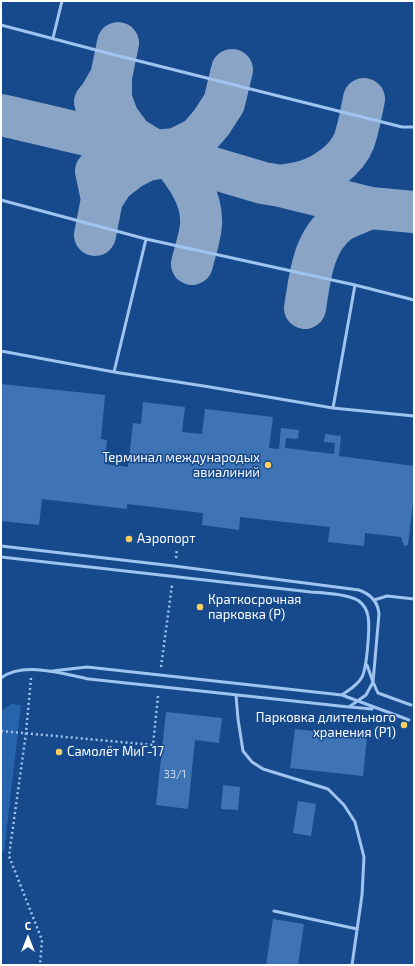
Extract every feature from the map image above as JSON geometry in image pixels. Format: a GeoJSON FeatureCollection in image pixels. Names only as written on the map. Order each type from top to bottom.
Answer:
{"type":"FeatureCollection","features":[{"type":"Feature","properties":{"kind":"lane"},"geometry":{"type":"LineString","coordinates":[[53,38],[62,1]]}},
{"type":"Feature","properties":{"kind":"lane"},"geometry":{"type":"LineString","coordinates":[[1,25],[395,126],[414,127]]}},
{"type":"Feature","properties":{"kind":"lane"},"geometry":{"type":"LineString","coordinates":[[1,200],[146,239],[355,285],[414,300]]}},
{"type":"Feature","properties":{"kind":"lane"},"geometry":{"type":"LineString","coordinates":[[114,372],[146,239]]}},
{"type":"Feature","properties":{"kind":"lane"},"geometry":{"type":"LineString","coordinates":[[333,408],[355,285]]}},
{"type":"Feature","properties":{"kind":"lane"},"geometry":{"type":"LineString","coordinates":[[1,351],[114,372],[333,408],[414,416]]}},
{"type":"Feature","properties":{"kind":"lane"},"geometry":{"type":"LineString","coordinates":[[1,546],[174,566],[359,590],[368,594],[378,606],[379,614],[373,682],[366,695],[349,707]]}},
{"type":"Feature","properties":{"kind":"lane"},"geometry":{"type":"LineString","coordinates":[[1,557],[352,597],[365,607],[369,618],[367,665],[378,692],[410,705]]}},
{"type":"Feature","properties":{"kind":"lane"},"geometry":{"type":"LineString","coordinates":[[374,600],[387,596],[414,599]]}},
{"type":"Feature","properties":{"kind":"lane"},"geometry":{"type":"LineString","coordinates":[[342,695],[356,685],[367,665]]}},
{"type":"Feature","properties":{"kind":"lane"},"geometry":{"type":"LineString","coordinates":[[48,671],[87,667],[342,695],[376,709],[409,720]]}},
{"type":"Feature","properties":{"kind":"lane"},"geometry":{"type":"LineString","coordinates":[[1,678],[14,671],[48,671],[89,679],[376,709]]}},
{"type":"Feature","properties":{"kind":"lane"},"geometry":{"type":"LineString","coordinates":[[236,695],[242,751],[252,762],[262,769],[328,789],[344,805],[355,822],[364,856],[362,895],[352,965]]}},
{"type":"Feature","properties":{"kind":"lane"},"geometry":{"type":"LineString","coordinates":[[274,911],[357,929]]}},
{"type":"Feature","properties":{"kind":"path"},"geometry":{"type":"LineString","coordinates":[[174,566],[177,550]]}},
{"type":"Feature","properties":{"kind":"path"},"geometry":{"type":"LineString","coordinates":[[160,676],[173,576]]}},
{"type":"Feature","properties":{"kind":"path"},"geometry":{"type":"LineString","coordinates":[[32,670],[26,733],[9,856],[42,940],[40,965]]}},
{"type":"Feature","properties":{"kind":"path"},"geometry":{"type":"LineString","coordinates":[[1,731],[152,745],[158,686]]}},
{"type":"Feature","properties":{"kind":"shaded area"},"geometry":{"type":"Polygon","coordinates":[[[11,704],[21,705],[4,852],[1,851],[1,711],[11,704]]]}},
{"type":"Feature","properties":{"kind":"building","name":"Терминал международых авиалиний"},"geometry":{"type":"Polygon","coordinates":[[[1,384],[105,395],[101,439],[107,440],[105,464],[128,467],[133,423],[141,424],[143,402],[185,407],[182,432],[202,434],[205,409],[273,417],[269,448],[279,449],[281,428],[299,430],[298,439],[286,438],[285,448],[334,454],[335,443],[324,442],[325,434],[341,436],[339,456],[414,466],[414,495],[408,545],[404,546],[401,537],[365,533],[364,546],[328,542],[330,527],[240,517],[239,530],[202,525],[203,513],[127,504],[127,509],[42,499],[39,525],[1,521],[1,384]]]}},
{"type":"Feature","properties":{"kind":"building"},"geometry":{"type":"Polygon","coordinates":[[[166,712],[222,718],[219,743],[195,740],[188,809],[156,805],[166,712]]]}},
{"type":"Feature","properties":{"kind":"building"},"geometry":{"type":"Polygon","coordinates":[[[295,729],[367,737],[363,776],[290,768],[295,729]]]}},
{"type":"Feature","properties":{"kind":"building"},"geometry":{"type":"Polygon","coordinates":[[[223,785],[240,787],[238,810],[221,809],[223,785]]]}},
{"type":"Feature","properties":{"kind":"building"},"geometry":{"type":"Polygon","coordinates":[[[298,801],[316,804],[311,836],[293,833],[298,801]]]}},
{"type":"Feature","properties":{"kind":"building"},"geometry":{"type":"Polygon","coordinates":[[[273,919],[304,924],[298,965],[266,965],[273,919]]]}},
{"type":"Feature","properties":{"kind":"taxiway"},"geometry":{"type":"LineString","coordinates":[[95,102],[111,77],[118,43]]}},
{"type":"Feature","properties":{"kind":"taxiway"},"geometry":{"type":"LineString","coordinates":[[111,77],[111,99],[118,118],[132,137],[155,151],[176,149],[198,138],[211,123],[224,103],[232,70]]}},
{"type":"Feature","properties":{"kind":"taxiway"},"geometry":{"type":"LineString","coordinates":[[281,186],[310,180],[325,172],[345,155],[354,141],[364,99]]}},
{"type":"Feature","properties":{"kind":"taxiway"},"geometry":{"type":"LineString","coordinates":[[1,115],[155,151],[263,183],[370,208],[414,212]]}},
{"type":"Feature","properties":{"kind":"taxiway"},"geometry":{"type":"LineString","coordinates":[[102,199],[113,182],[131,168],[147,160],[170,156],[182,171],[192,188],[201,215],[199,240],[192,264]]}},
{"type":"Feature","properties":{"kind":"taxiway"},"geometry":{"type":"LineString","coordinates":[[95,235],[102,199],[96,171]]}},
{"type":"Feature","properties":{"kind":"taxiway"},"geometry":{"type":"LineString","coordinates":[[305,308],[311,273],[323,240],[330,230],[339,222],[370,208]]}},
{"type":"Feature","properties":{"kind":"place","name":"Терминал международых авиалиний"},"geometry":{"type":"Point","coordinates":[268,465]}},
{"type":"Feature","properties":{"kind":"place","name":"Аэропорт"},"geometry":{"type":"Point","coordinates":[129,539]}},
{"type":"Feature","properties":{"kind":"place","name":"Краткосрочная парковка (P)"},"geometry":{"type":"Point","coordinates":[200,607]}},
{"type":"Feature","properties":{"kind":"place","name":"Парковка длительного хранения (P1)"},"geometry":{"type":"Point","coordinates":[404,725]}},
{"type":"Feature","properties":{"kind":"place","name":"Самолёт МиГ-17"},"geometry":{"type":"Point","coordinates":[59,752]}}]}
